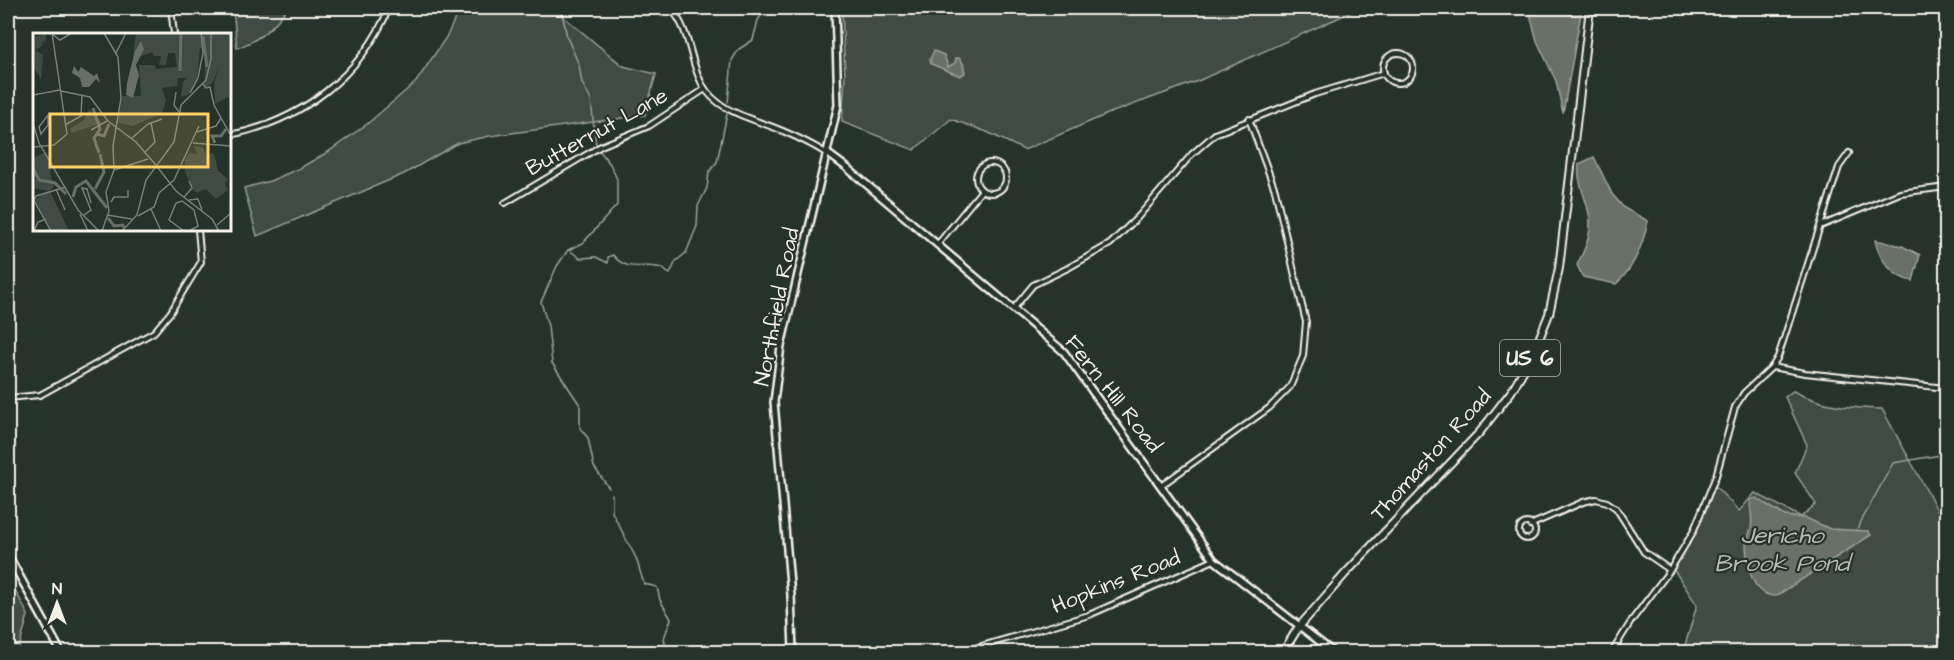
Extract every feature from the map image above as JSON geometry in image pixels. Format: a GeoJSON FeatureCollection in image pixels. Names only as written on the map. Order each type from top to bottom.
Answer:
{"type":"FeatureCollection","features":[{"type":"Feature","properties":{"kind":"main road","name":"Thomaston Road"},"geometry":{"type":"LineString","coordinates":[[1284,652],[1298,628],[1345,574],[1480,432],[1511,392],[1533,354],[1549,314],[1559,268],[1590,8]]}},
{"type":"Feature","properties":{"kind":"street"},"geometry":{"type":"LineString","coordinates":[[171,8],[174,33]]}},
{"type":"Feature","properties":{"kind":"street"},"geometry":{"type":"LineString","coordinates":[[231,135],[284,119],[324,94],[362,56],[389,8]]}},
{"type":"Feature","properties":{"kind":"street"},"geometry":{"type":"LineString","coordinates":[[670,8],[681,22],[705,88],[726,108],[783,131],[827,153]]}},
{"type":"Feature","properties":{"kind":"street","name":"Northfield Road"},"geometry":{"type":"LineString","coordinates":[[793,652],[791,590],[774,402],[781,346],[839,96],[835,8]]}},
{"type":"Feature","properties":{"kind":"street"},"geometry":{"type":"LineString","coordinates":[[1394,53],[1406,55],[1412,63],[1410,77],[1402,82],[1389,80],[1384,73],[1384,62],[1394,53]]}},
{"type":"Feature","properties":{"kind":"street"},"geometry":{"type":"LineString","coordinates":[[1014,308],[1032,285],[1110,244],[1204,142],[1229,127],[1249,119],[1315,94],[1384,73]]}},
{"type":"Feature","properties":{"kind":"street","name":"Butternut Lane"},"geometry":{"type":"LineString","coordinates":[[505,203],[596,148],[649,126],[705,88]]}},
{"type":"Feature","properties":{"kind":"street"},"geometry":{"type":"LineString","coordinates":[[1162,485],[1269,408],[1290,387],[1303,356],[1306,322],[1275,190],[1249,119]]}},
{"type":"Feature","properties":{"kind":"street","name":"Fern Hill Road"},"geometry":{"type":"LineString","coordinates":[[827,153],[846,166],[1064,352],[1214,560],[1298,628],[1333,652]]}},
{"type":"Feature","properties":{"kind":"street"},"geometry":{"type":"LineString","coordinates":[[1612,652],[1632,620],[1670,570],[1708,498],[1735,406],[1744,393],[1773,366],[1822,225],[1839,167],[1849,153]]}},
{"type":"Feature","properties":{"kind":"street"},"geometry":{"type":"LineString","coordinates":[[990,164],[1000,167],[1005,178],[1003,187],[994,193],[982,190],[976,181],[979,169],[990,164]]}},
{"type":"Feature","properties":{"kind":"street"},"geometry":{"type":"LineString","coordinates":[[1822,225],[1900,193],[1947,188]]}},
{"type":"Feature","properties":{"kind":"street"},"geometry":{"type":"LineString","coordinates":[[937,246],[982,190]]}},
{"type":"Feature","properties":{"kind":"street"},"geometry":{"type":"LineString","coordinates":[[8,398],[40,395],[154,332],[170,314],[200,264],[202,247],[198,231]]}},
{"type":"Feature","properties":{"kind":"street"},"geometry":{"type":"LineString","coordinates":[[1773,366],[1813,374],[1947,388]]}},
{"type":"Feature","properties":{"kind":"street"},"geometry":{"type":"LineString","coordinates":[[1530,525],[1534,530],[1533,535],[1524,538],[1520,535],[1520,528],[1524,525],[1530,525],[1583,502],[1596,500],[1607,502],[1616,508],[1644,552],[1670,570]]}},
{"type":"Feature","properties":{"kind":"street"},"geometry":{"type":"LineString","coordinates":[[8,555],[61,652]]}},
{"type":"Feature","properties":{"kind":"street","name":"Hopkins Road"},"geometry":{"type":"LineString","coordinates":[[961,652],[1089,615],[1214,560]]}},
{"type":"Feature","properties":{"kind":"shaded area"},"geometry":{"type":"Polygon","coordinates":[[[233,8],[287,8],[265,32],[237,48],[233,8]]]}},
{"type":"Feature","properties":{"kind":"shaded area"},"geometry":{"type":"Polygon","coordinates":[[[460,8],[553,8],[623,66],[656,74],[645,115],[490,136],[458,143],[404,174],[257,236],[244,188],[270,181],[300,168],[328,152],[367,124],[416,82],[447,36],[460,8]]]}},
{"type":"Feature","properties":{"kind":"shaded area"},"geometry":{"type":"Polygon","coordinates":[[[842,8],[1360,8],[1198,81],[1110,113],[1024,150],[987,132],[951,119],[914,150],[842,122],[845,76],[842,8]]]}},
{"type":"Feature","properties":{"kind":"shaded area"},"geometry":{"type":"Polygon","coordinates":[[[1793,391],[1836,405],[1882,409],[1940,515],[1946,514],[1946,652],[1683,652],[1697,605],[1674,570],[1701,523],[1715,486],[1739,511],[1755,493],[1801,517],[1816,504],[1795,473],[1807,445],[1785,397],[1793,391]]]}},
{"type":"Feature","properties":{"kind":"shaded area"},"geometry":{"type":"Polygon","coordinates":[[[8,576],[28,615],[18,652],[8,652],[8,576]]]}},
{"type":"Feature","properties":{"kind":"water"},"geometry":{"type":"Polygon","coordinates":[[[1532,8],[1582,8],[1563,113],[1556,81],[1537,41],[1530,14],[1532,8]]]}},
{"type":"Feature","properties":{"kind":"water"},"geometry":{"type":"Polygon","coordinates":[[[934,51],[944,55],[948,67],[955,63],[956,58],[959,58],[963,63],[965,73],[960,76],[931,64],[930,59],[934,51]]]}},
{"type":"Feature","properties":{"kind":"water"},"geometry":{"type":"Polygon","coordinates":[[[1594,157],[1612,194],[1624,208],[1648,221],[1637,256],[1628,271],[1616,284],[1583,277],[1577,265],[1590,230],[1590,217],[1580,180],[1579,164],[1594,157]]]}},
{"type":"Feature","properties":{"kind":"water"},"geometry":{"type":"Polygon","coordinates":[[[1875,240],[1902,246],[1920,255],[1913,281],[1893,272],[1883,260],[1875,240]]]}},
{"type":"Feature","properties":{"kind":"water","name":"Jericho Brook Pond"},"geometry":{"type":"Polygon","coordinates":[[[1756,498],[1785,516],[1806,518],[1830,529],[1868,531],[1871,535],[1776,596],[1768,595],[1761,591],[1752,578],[1747,553],[1746,543],[1752,525],[1750,500],[1756,498]]]}},
{"type":"Feature","properties":{"kind":"waterway"},"geometry":{"type":"LineString","coordinates":[[561,8],[567,37],[579,65],[582,83],[591,100],[596,146],[610,164],[617,179],[617,205],[583,243],[568,250],[557,266],[541,302],[548,326],[552,363],[580,405],[580,428],[588,438],[594,467],[609,488]]}},
{"type":"Feature","properties":{"kind":"waterway"},"geometry":{"type":"LineString","coordinates":[[728,102],[732,60],[739,49],[753,40],[758,20],[767,8]]}},
{"type":"Feature","properties":{"kind":"waterway"},"geometry":{"type":"LineString","coordinates":[[569,250],[580,258],[596,257],[608,263],[608,257],[613,255],[625,264],[657,267],[670,274],[676,261],[686,253],[697,226],[698,206],[707,188],[709,172],[717,162],[727,114]]}},
{"type":"Feature","properties":{"kind":"waterway"},"geometry":{"type":"LineString","coordinates":[[1856,531],[1893,463],[1946,454]]}},
{"type":"Feature","properties":{"kind":"waterway"},"geometry":{"type":"LineString","coordinates":[[612,494],[612,512],[636,558],[644,584],[657,587],[660,600],[671,619],[664,638],[667,652]]}}]}
